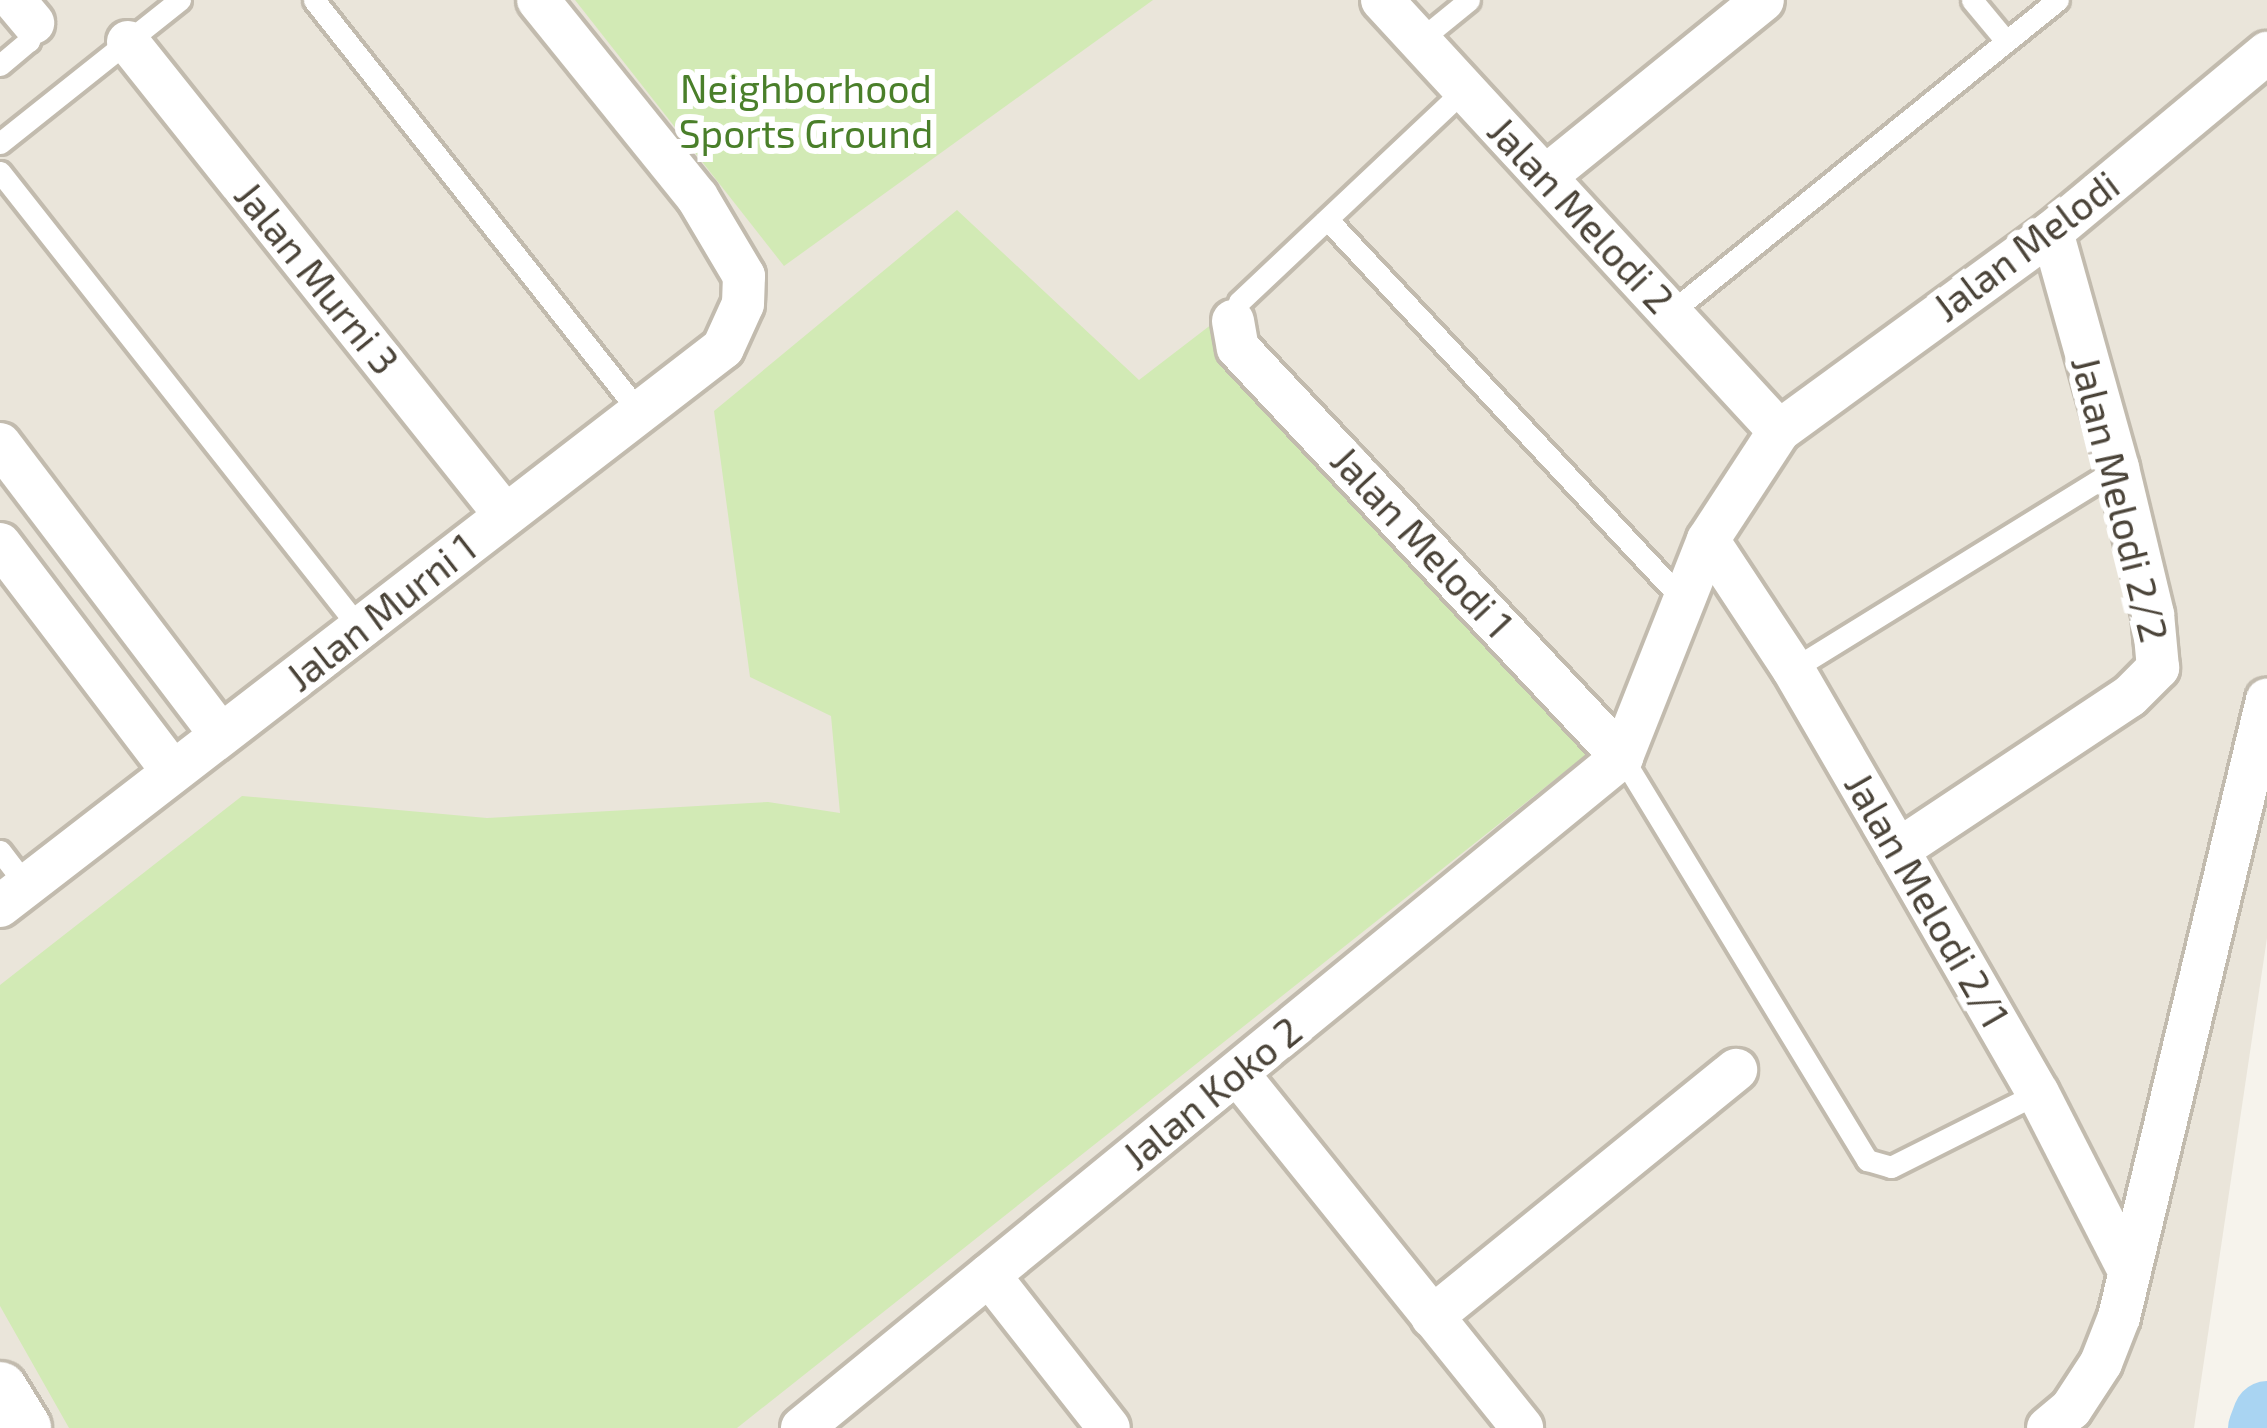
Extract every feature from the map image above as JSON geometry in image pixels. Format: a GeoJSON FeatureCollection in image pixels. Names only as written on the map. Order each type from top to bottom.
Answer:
{"type":"FeatureCollection","features":[{"type":"Feature","properties":{"kind":"street","name":"Jalan Murni 1"},"geometry":{"type":"LineString","coordinates":[[13,896],[724,348],[742,304],[744,276],[698,197],[538,0]]}},
{"type":"Feature","properties":{"kind":"street","name":"Jalan Melodi 2"},"geometry":{"type":"LineString","coordinates":[[1382,0],[1779,430]]}},
{"type":"Feature","properties":{"kind":"street"},"geometry":{"type":"LineString","coordinates":[[1546,176],[1763,0]]}},
{"type":"Feature","properties":{"kind":"street","name":"Jalan Murni 3"},"geometry":{"type":"LineString","coordinates":[[128,42],[506,514]]}},
{"type":"Feature","properties":{"kind":"street","name":"Jalan Melodi"},"geometry":{"type":"LineString","coordinates":[[1779,430],[2052,232],[2267,53]]}},
{"type":"Feature","properties":{"kind":"street","name":"Jalan Melodi 2/2"},"geometry":{"type":"LineString","coordinates":[[1898,850],[2131,696],[2158,668],[2153,614],[2118,468],[2052,232]]}},
{"type":"Feature","properties":{"kind":"street","name":"Jalan Melodi 1"},"geometry":{"type":"LineString","coordinates":[[1233,321],[1238,348],[1622,757]]}},
{"type":"Feature","properties":{"kind":"street"},"geometry":{"type":"LineString","coordinates":[[1622,757],[1708,540],[1779,430]]}},
{"type":"Feature","properties":{"kind":"street"},"geometry":{"type":"LineString","coordinates":[[0,445],[221,734]]}},
{"type":"Feature","properties":{"kind":"street","name":"Jalan Melodi 2/1"},"geometry":{"type":"LineString","coordinates":[[1708,540],[1793,670],[1898,850],[2038,1094],[2128,1269]]}},
{"type":"Feature","properties":{"kind":"street"},"geometry":{"type":"LineString","coordinates":[[0,544],[172,771]]}},
{"type":"Feature","properties":{"kind":"street"},"geometry":{"type":"LineString","coordinates":[[2048,1428],[2071,1409],[2101,1363],[2119,1317],[2267,700]]}},
{"type":"Feature","properties":{"kind":"street","name":"Jalan Koko 2"},"geometry":{"type":"LineString","coordinates":[[802,1428],[1622,757]]}},
{"type":"Feature","properties":{"kind":"street"},"geometry":{"type":"LineString","coordinates":[[1432,1317],[1736,1070]]}},
{"type":"Feature","properties":{"kind":"street"},"geometry":{"type":"LineString","coordinates":[[1237,1072],[1522,1428]]}},
{"type":"Feature","properties":{"kind":"street"},"geometry":{"type":"LineString","coordinates":[[989,1275],[1108,1428]]}},
{"type":"Feature","properties":{"kind":"street"},"geometry":{"type":"LineString","coordinates":[[0,1389],[25,1428]]}},
{"type":"Feature","properties":{"kind":"lane"},"geometry":{"type":"LineString","coordinates":[[0,143],[180,0]]}},
{"type":"Feature","properties":{"kind":"lane"},"geometry":{"type":"LineString","coordinates":[[314,0],[641,414]]}},
{"type":"Feature","properties":{"kind":"lane"},"geometry":{"type":"LineString","coordinates":[[1420,40],[1469,0]]}},
{"type":"Feature","properties":{"kind":"lane"},"geometry":{"type":"LineString","coordinates":[[1972,0],[2006,41]]}},
{"type":"Feature","properties":{"kind":"lane"},"geometry":{"type":"LineString","coordinates":[[1671,312],[2058,0]]}},
{"type":"Feature","properties":{"kind":"lane"},"geometry":{"type":"LineString","coordinates":[[0,65],[28,41],[23,12]]}},
{"type":"Feature","properties":{"kind":"lane"},"geometry":{"type":"LineString","coordinates":[[1233,321],[1239,302],[1465,89]]}},
{"type":"Feature","properties":{"kind":"lane"},"geometry":{"type":"LineString","coordinates":[[0,172],[361,630]]}},
{"type":"Feature","properties":{"kind":"lane"},"geometry":{"type":"LineString","coordinates":[[1328,219],[1684,601]]}},
{"type":"Feature","properties":{"kind":"lane"},"geometry":{"type":"LineString","coordinates":[[1793,670],[2118,468]]}},
{"type":"Feature","properties":{"kind":"lane"},"geometry":{"type":"LineString","coordinates":[[1622,757],[1867,1160],[1892,1167],[2038,1094]]}},
{"type":"Feature","properties":{"kind":"lane"},"geometry":{"type":"LineString","coordinates":[[0,851],[13,896]]}},
{"type":"Feature","properties":{"kind":"shaded area"},"geometry":{"type":"Polygon","coordinates":[[[0,0],[2267,0],[2267,938],[2194,1428],[0,1428],[0,0]]]}},
{"type":"Feature","properties":{"kind":"green space","name":"Neighborhood Sports Ground"},"geometry":{"type":"Polygon","coordinates":[[[575,0],[1153,0],[784,266],[575,0]]]}},
{"type":"Feature","properties":{"kind":"green space"},"geometry":{"type":"Polygon","coordinates":[[[957,210],[1139,380],[1212,324],[1596,747],[737,1428],[69,1428],[0,1306],[0,985],[242,796],[487,818],[768,802],[840,813],[831,716],[750,677],[714,411],[957,210]]]}},
{"type":"Feature","properties":{"kind":"waterway"},"geometry":{"type":"LineString","coordinates":[[2262,1428],[2267,1415]]}}]}
